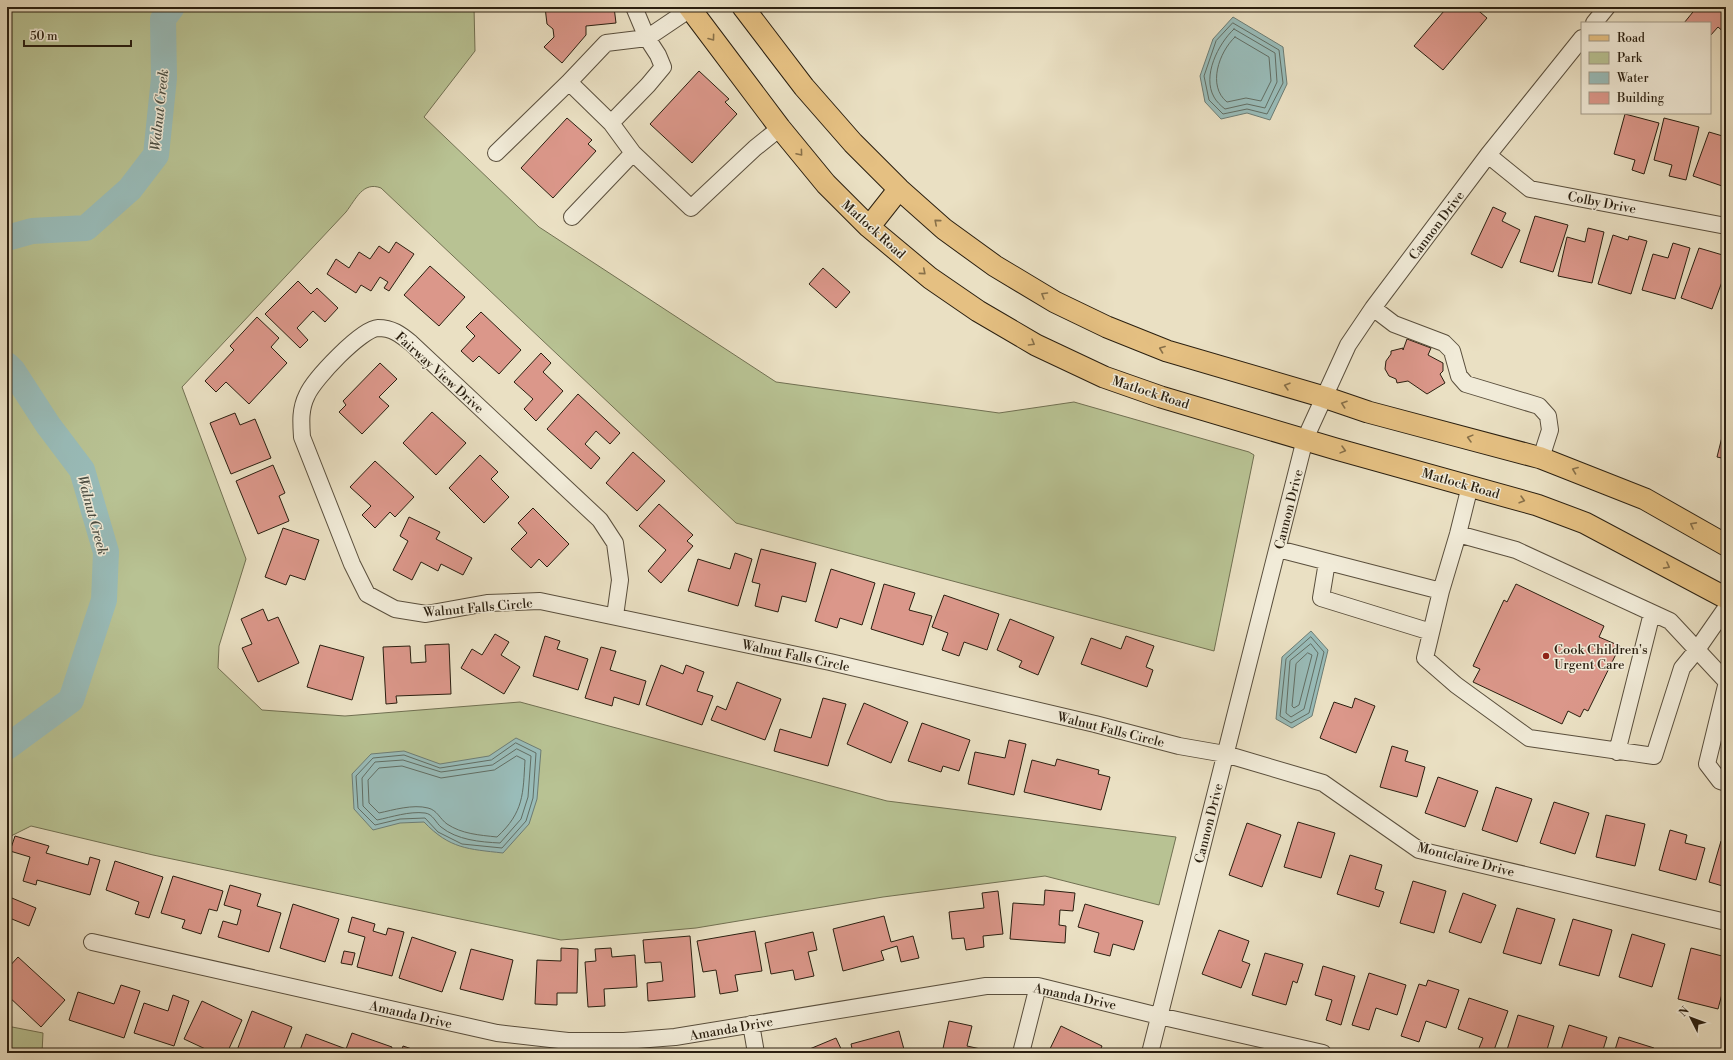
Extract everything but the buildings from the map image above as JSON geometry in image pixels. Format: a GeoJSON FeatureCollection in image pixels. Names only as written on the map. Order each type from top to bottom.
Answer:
{"type":"FeatureCollection","features":[{"type":"Feature","properties":{"kind":"main road"},"geometry":{"type":"LineString","coordinates":[[743,7],[804,87],[853,143],[899,190],[944,229],[995,266],[1055,302],[1107,327],[1167,351],[1324,397],[1368,412],[1541,458],[1645,499],[1726,545]]}},
{"type":"Feature","properties":{"kind":"main road","name":"Matlock Road"},"geometry":{"type":"LineString","coordinates":[[690,8],[780,128],[826,184],[869,227],[930,278],[978,311],[1036,345],[1104,377],[1161,397],[1537,505],[1585,524],[1726,598]]}},
{"type":"Feature","properties":{"kind":"main road"},"geometry":{"type":"LineString","coordinates":[[869,227],[899,190]]}},
{"type":"Feature","properties":{"kind":"street"},"geometry":{"type":"LineString","coordinates":[[611,123],[648,85],[663,67],[658,55],[647,38],[634,7]]}},
{"type":"Feature","properties":{"kind":"street"},"geometry":{"type":"LineString","coordinates":[[1595,22],[1607,7]]}},
{"type":"Feature","properties":{"kind":"street"},"geometry":{"type":"LineString","coordinates":[[496,153],[569,82],[606,43],[647,38],[690,8]]}},
{"type":"Feature","properties":{"kind":"street","name":"Cannon Drive"},"geometry":{"type":"LineString","coordinates":[[1150,1053],[1224,754],[1278,549],[1305,439],[1348,345],[1373,308],[1488,155],[1581,39]]}},
{"type":"Feature","properties":{"kind":"street"},"geometry":{"type":"LineString","coordinates":[[569,82],[611,123],[633,153],[691,208],[755,148],[780,128]]}},
{"type":"Feature","properties":{"kind":"street"},"geometry":{"type":"LineString","coordinates":[[572,217],[633,153]]}},
{"type":"Feature","properties":{"kind":"street","name":"Colby Drive"},"geometry":{"type":"LineString","coordinates":[[1488,155],[1530,188],[1726,226]]}},
{"type":"Feature","properties":{"kind":"street"},"geometry":{"type":"LineString","coordinates":[[1373,308],[1394,324],[1444,343],[1452,351],[1459,376],[1466,384],[1539,406],[1548,416],[1550,430],[1541,458]]}},
{"type":"Feature","properties":{"kind":"street","name":"Fairway View Drive"},"geometry":{"type":"LineString","coordinates":[[367,594],[352,564],[302,437],[300,415],[307,394],[320,377],[357,338],[376,328],[395,330],[411,343],[600,520],[614,543],[620,580],[615,616]]}},
{"type":"Feature","properties":{"kind":"street"},"geometry":{"type":"LineString","coordinates":[[1470,486],[1458,534],[1441,591],[1425,658],[1456,685],[1529,738],[1617,752],[1654,756],[1682,668],[1696,651],[1726,608]]}},
{"type":"Feature","properties":{"kind":"street"},"geometry":{"type":"LineString","coordinates":[[1458,534],[1516,550],[1670,621],[1696,651],[1726,681]]}},
{"type":"Feature","properties":{"kind":"street"},"geometry":{"type":"LineString","coordinates":[[1278,549],[1441,591]]}},
{"type":"Feature","properties":{"kind":"street"},"geometry":{"type":"LineString","coordinates":[[1326,562],[1321,598],[1431,632]]}},
{"type":"Feature","properties":{"kind":"street","name":"Walnut Falls Circle"},"geometry":{"type":"LineString","coordinates":[[367,594],[395,610],[426,614],[487,603],[540,601],[830,662],[1095,724],[1179,746],[1224,754]]}},
{"type":"Feature","properties":{"kind":"street"},"geometry":{"type":"LineString","coordinates":[[1617,752],[1652,613]]}},
{"type":"Feature","properties":{"kind":"street"},"geometry":{"type":"LineString","coordinates":[[1726,686],[1707,764],[1720,781],[1726,782]]}},
{"type":"Feature","properties":{"kind":"street","name":"Montclaire Drive"},"geometry":{"type":"LineString","coordinates":[[1224,754],[1323,783],[1419,850],[1726,922]]}},
{"type":"Feature","properties":{"kind":"street","name":"Amanda Drive"},"geometry":{"type":"LineString","coordinates":[[92,942],[497,1033],[568,1041],[624,1041],[675,1037],[986,986],[1038,986],[1159,1016],[1323,1053]]}},
{"type":"Feature","properties":{"kind":"street"},"geometry":{"type":"LineString","coordinates":[[1021,1053],[1038,986]]}},
{"type":"Feature","properties":{"kind":"street"},"geometry":{"type":"LineString","coordinates":[[750,1024],[756,1053]]}},
{"type":"Feature","properties":{"kind":"green space"},"geometry":{"type":"Polygon","coordinates":[[[7,7],[474,7],[475,51],[424,117],[539,227],[776,382],[999,413],[1074,402],[1249,452],[1254,455],[1214,651],[736,523],[381,188],[375,186],[369,187],[360,192],[346,212],[182,387],[246,559],[219,646],[218,668],[262,710],[345,716],[520,702],[887,801],[1176,837],[1159,905],[1045,876],[883,897],[696,928],[561,940],[153,855],[31,826],[7,838],[7,7]]]}},
{"type":"Feature","properties":{"kind":"green space"},"geometry":{"type":"Polygon","coordinates":[[[7,1026],[43,1033],[42,1053],[7,1053],[7,1026]]]}},
{"type":"Feature","properties":{"kind":"water"},"geometry":{"type":"Polygon","coordinates":[[[1233,17],[1283,47],[1287,84],[1270,120],[1247,113],[1221,119],[1205,102],[1200,76],[1213,39],[1233,17]]]}},
{"type":"Feature","properties":{"kind":"water"},"geometry":{"type":"Polygon","coordinates":[[[1311,631],[1328,650],[1312,716],[1292,728],[1276,719],[1282,657],[1311,631]]]}},
{"type":"Feature","properties":{"kind":"water"},"geometry":{"type":"Polygon","coordinates":[[[516,738],[541,750],[537,799],[529,824],[503,853],[469,849],[451,843],[433,831],[424,822],[400,823],[373,830],[354,809],[352,774],[371,754],[404,751],[440,764],[489,756],[516,738]]]}},
{"type":"Feature","properties":{"kind":"waterway","name":"Walnut Creek"},"geometry":{"type":"LineString","coordinates":[[7,238],[32,231],[86,228],[130,189],[156,155],[164,78],[163,19],[172,7]]}},
{"type":"Feature","properties":{"kind":"waterway","name":"Walnut Creek"},"geometry":{"type":"LineString","coordinates":[[7,365],[13,371],[48,425],[82,470],[106,552],[104,600],[71,700],[7,747]]}},
{"type":"Feature","properties":{"kind":"place","name":"Cook Children's Urgent Care"},"geometry":{"type":"Point","coordinates":[1546,656]}}]}
